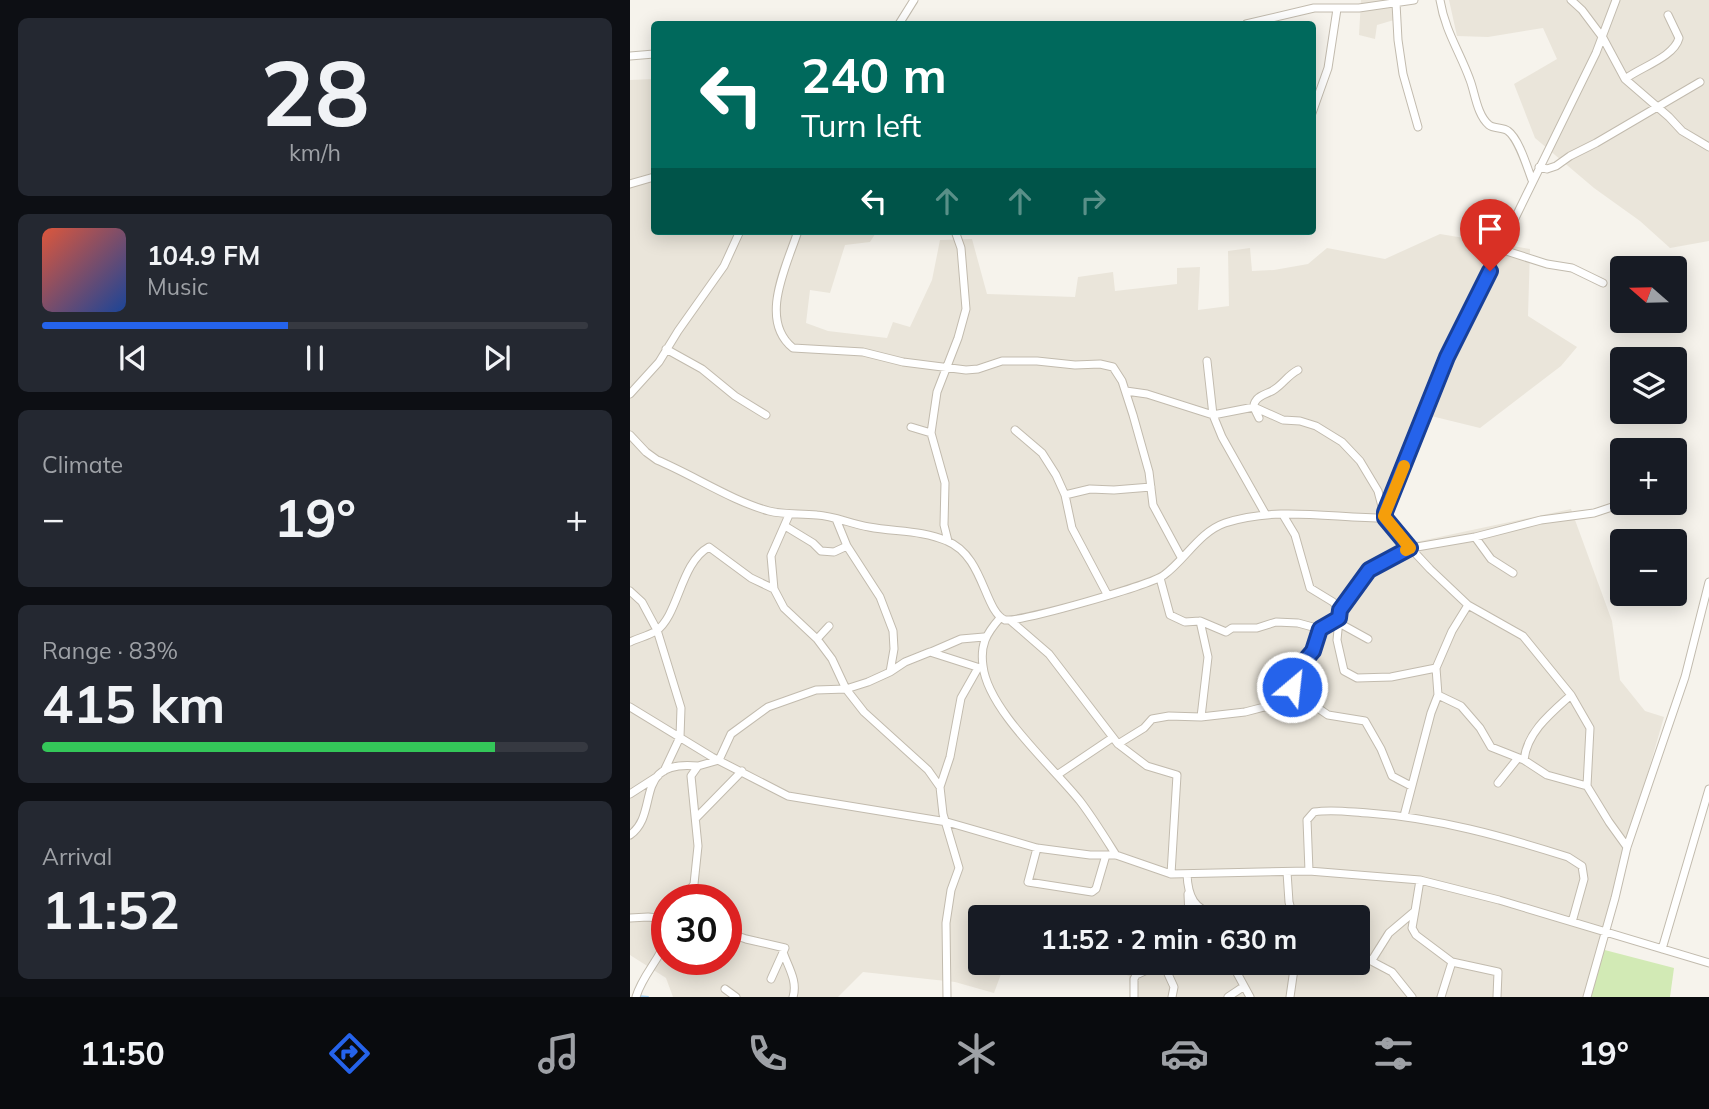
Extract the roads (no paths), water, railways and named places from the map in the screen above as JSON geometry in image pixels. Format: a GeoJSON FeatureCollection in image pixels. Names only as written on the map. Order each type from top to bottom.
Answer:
{"type":"FeatureCollection","features":[{"type":"Feature","properties":{"kind":"street"},"geometry":{"type":"LineString","coordinates":[[902,21],[914,0]]}},
{"type":"Feature","properties":{"kind":"street"},"geometry":{"type":"LineString","coordinates":[[1260,21],[1307,9],[1337,9],[1414,0]]}},
{"type":"Feature","properties":{"kind":"street"},"geometry":{"type":"LineString","coordinates":[[1440,0],[1445,27],[1487,123],[1490,127],[1507,130],[1514,138],[1532,180]]}},
{"type":"Feature","properties":{"kind":"street"},"geometry":{"type":"LineString","coordinates":[[1570,0],[1582,10],[1603,38],[1625,79],[1682,131],[1709,147]]}},
{"type":"Feature","properties":{"kind":"street"},"geometry":{"type":"LineString","coordinates":[[1385,515],[1447,357],[1603,38],[1616,0]]}},
{"type":"Feature","properties":{"kind":"street"},"geometry":{"type":"LineString","coordinates":[[1396,3],[1403,74],[1418,127]]}},
{"type":"Feature","properties":{"kind":"street"},"geometry":{"type":"LineString","coordinates":[[1316,102],[1328,68],[1337,9]]}},
{"type":"Feature","properties":{"kind":"street"},"geometry":{"type":"LineString","coordinates":[[1625,79],[1677,46],[1679,38],[1668,15]]}},
{"type":"Feature","properties":{"kind":"street"},"geometry":{"type":"LineString","coordinates":[[630,56],[651,54]]}},
{"type":"Feature","properties":{"kind":"street"},"geometry":{"type":"LineString","coordinates":[[1539,167],[1547,169],[1556,166],[1565,158],[1596,143],[1700,82]]}},
{"type":"Feature","properties":{"kind":"street"},"geometry":{"type":"LineString","coordinates":[[630,184],[651,178]]}},
{"type":"Feature","properties":{"kind":"street"},"geometry":{"type":"LineString","coordinates":[[630,394],[659,362],[723,267],[738,235]]}},
{"type":"Feature","properties":{"kind":"street"},"geometry":{"type":"LineString","coordinates":[[797,235],[776,298],[777,323],[789,345],[798,349],[863,352],[903,362],[973,370],[1002,361],[1037,361],[1076,366],[1100,364],[1115,368],[1126,391],[1149,472],[1155,509],[1181,558]]}},
{"type":"Feature","properties":{"kind":"street"},"geometry":{"type":"LineString","coordinates":[[948,541],[944,525],[945,483],[931,433],[937,392],[967,309],[957,235]]}},
{"type":"Feature","properties":{"kind":"street"},"geometry":{"type":"LineString","coordinates":[[1500,249],[1547,264],[1572,268],[1603,283]]}},
{"type":"Feature","properties":{"kind":"street"},"geometry":{"type":"LineString","coordinates":[[666,349],[702,369],[734,396],[766,415]]}},
{"type":"Feature","properties":{"kind":"street"},"geometry":{"type":"LineString","coordinates":[[1207,361],[1213,415],[1222,437],[1266,515]]}},
{"type":"Feature","properties":{"kind":"street"},"geometry":{"type":"LineString","coordinates":[[1259,418],[1254,407],[1255,402],[1275,390],[1290,374],[1298,370]]}},
{"type":"Feature","properties":{"kind":"street"},"geometry":{"type":"LineString","coordinates":[[1126,391],[1147,394],[1213,415],[1254,407],[1283,420],[1308,422],[1342,442],[1369,475],[1385,515],[1410,548],[1468,605],[1523,636],[1571,695],[1590,728],[1587,786],[1627,847]]}},
{"type":"Feature","properties":{"kind":"street"},"geometry":{"type":"LineString","coordinates":[[911,427],[931,433]]}},
{"type":"Feature","properties":{"kind":"street"},"geometry":{"type":"LineString","coordinates":[[1015,430],[1047,459],[1065,495],[1072,528],[1107,594]]}},
{"type":"Feature","properties":{"kind":"street"},"geometry":{"type":"LineString","coordinates":[[630,435],[657,460],[752,505],[789,515],[814,514],[868,527],[921,534],[948,541],[964,551],[1000,618],[1011,621],[1049,654],[1115,741],[1147,766],[1177,775],[1171,874]]}},
{"type":"Feature","properties":{"kind":"street"},"geometry":{"type":"LineString","coordinates":[[1065,495],[1090,489],[1151,487]]}},
{"type":"Feature","properties":{"kind":"street"},"geometry":{"type":"LineString","coordinates":[[1436,668],[1391,677],[1353,678],[1347,674],[1342,666],[1337,640],[1340,617],[1369,570],[1410,548],[1610,508]]}},
{"type":"Feature","properties":{"kind":"street"},"geometry":{"type":"LineString","coordinates":[[789,515],[771,556],[774,589],[784,608],[817,639],[832,659],[846,689],[864,712],[928,770],[940,787]]}},
{"type":"Feature","properties":{"kind":"street"},"geometry":{"type":"LineString","coordinates":[[1011,621],[1076,605],[1160,578],[1213,529],[1222,524],[1266,515],[1385,515]]}},
{"type":"Feature","properties":{"kind":"street"},"geometry":{"type":"LineString","coordinates":[[1283,516],[1295,535],[1310,588],[1317,591],[1340,617],[1368,639]]}},
{"type":"Feature","properties":{"kind":"street"},"geometry":{"type":"LineString","coordinates":[[836,519],[846,547],[874,586],[893,631],[894,652],[890,672]]}},
{"type":"Feature","properties":{"kind":"street"},"geometry":{"type":"LineString","coordinates":[[785,526],[821,551],[834,552],[846,547]]}},
{"type":"Feature","properties":{"kind":"street"},"geometry":{"type":"LineString","coordinates":[[1475,537],[1491,559],[1513,573]]}},
{"type":"Feature","properties":{"kind":"street"},"geometry":{"type":"LineString","coordinates":[[630,642],[657,631],[668,615],[692,565],[709,547],[751,578],[774,589]]}},
{"type":"Feature","properties":{"kind":"street"},"geometry":{"type":"LineString","coordinates":[[1160,578],[1168,614],[1183,622],[1200,621],[1227,632],[1232,628],[1257,628],[1276,622],[1298,623],[1320,629]]}},
{"type":"Feature","properties":{"kind":"street"},"geometry":{"type":"LineString","coordinates":[[1587,997],[1627,847],[1685,677],[1709,582]]}},
{"type":"Feature","properties":{"kind":"street"},"geometry":{"type":"LineString","coordinates":[[630,591],[642,602],[657,631],[681,708],[680,737],[662,773],[650,788],[638,829],[630,835]]}},
{"type":"Feature","properties":{"kind":"street"},"geometry":{"type":"LineString","coordinates":[[1404,816],[1438,695],[1436,668],[1452,631],[1468,605]]}},
{"type":"Feature","properties":{"kind":"street"},"geometry":{"type":"LineString","coordinates":[[1340,617],[1320,629],[1313,651],[1296,671],[1292,684],[1296,693],[1328,715],[1365,722],[1381,749],[1392,776],[1411,786]]}},
{"type":"Feature","properties":{"kind":"street"},"geometry":{"type":"LineString","coordinates":[[957,997],[947,995],[946,923],[951,890],[959,868],[943,814],[940,787],[950,757],[961,698],[980,668],[984,637],[1000,618]]}},
{"type":"Feature","properties":{"kind":"street"},"geometry":{"type":"LineString","coordinates":[[1200,621],[1208,657],[1201,718]]}},
{"type":"Feature","properties":{"kind":"street"},"geometry":{"type":"LineString","coordinates":[[817,639],[829,626]]}},
{"type":"Feature","properties":{"kind":"street"},"geometry":{"type":"LineString","coordinates":[[630,794],[662,773],[681,765],[698,766],[719,760],[731,734],[768,707],[816,690],[846,689],[881,677],[905,662],[961,639],[984,637]]}},
{"type":"Feature","properties":{"kind":"street"},"geometry":{"type":"LineString","coordinates":[[930,652],[980,668],[1002,708],[1088,813],[1116,855]]}},
{"type":"Feature","properties":{"kind":"street"},"geometry":{"type":"LineString","coordinates":[[1057,775],[1115,741],[1144,728],[1152,719],[1169,716],[1201,718],[1258,709],[1296,693]]}},
{"type":"Feature","properties":{"kind":"street"},"geometry":{"type":"LineString","coordinates":[[1438,695],[1461,706],[1480,728],[1491,747],[1521,759],[1547,775],[1587,786]]}},
{"type":"Feature","properties":{"kind":"street"},"geometry":{"type":"LineString","coordinates":[[1499,783],[1521,759],[1540,724],[1571,695]]}},
{"type":"Feature","properties":{"kind":"street"},"geometry":{"type":"LineString","coordinates":[[630,707],[719,760],[788,796],[947,822],[1037,848],[1116,855],[1171,874],[1309,871],[1420,880],[1460,889],[1709,963]]}},
{"type":"Feature","properties":{"kind":"street"},"geometry":{"type":"LineString","coordinates":[[692,884],[698,846],[690,782],[693,770],[698,766]]}},
{"type":"Feature","properties":{"kind":"street"},"geometry":{"type":"LineString","coordinates":[[696,818],[742,771]]}},
{"type":"Feature","properties":{"kind":"street"},"geometry":{"type":"LineString","coordinates":[[1662,949],[1709,789]]}},
{"type":"Feature","properties":{"kind":"street"},"geometry":{"type":"LineString","coordinates":[[1309,871],[1307,820],[1314,812],[1404,816],[1484,831],[1577,861],[1582,866],[1584,879],[1572,922]]}},
{"type":"Feature","properties":{"kind":"street"},"geometry":{"type":"LineString","coordinates":[[1037,848],[1028,882],[1092,892],[1096,890],[1106,855]]}},
{"type":"Feature","properties":{"kind":"street"},"geometry":{"type":"LineString","coordinates":[[1287,873],[1291,905]]}},
{"type":"Feature","properties":{"kind":"street"},"geometry":{"type":"LineString","coordinates":[[1187,874],[1188,905]]}},
{"type":"Feature","properties":{"kind":"street"},"geometry":{"type":"LineString","coordinates":[[1420,880],[1412,928],[1416,935],[1452,962],[1498,972],[1497,997]]}},
{"type":"Feature","properties":{"kind":"street"},"geometry":{"type":"LineString","coordinates":[[1188,893],[1198,905]]}},
{"type":"Feature","properties":{"kind":"street"},"geometry":{"type":"LineString","coordinates":[[1412,997],[1392,972],[1372,960],[1385,938],[1415,911]]}},
{"type":"Feature","properties":{"kind":"street"},"geometry":{"type":"LineString","coordinates":[[630,918],[651,919]]}},
{"type":"Feature","properties":{"kind":"street"},"geometry":{"type":"LineString","coordinates":[[742,938],[785,948],[783,951],[793,975],[794,996]]}},
{"type":"Feature","properties":{"kind":"street"},"geometry":{"type":"LineString","coordinates":[[771,979],[783,951]]}},
{"type":"Feature","properties":{"kind":"street"},"geometry":{"type":"LineString","coordinates":[[1441,997],[1452,962]]}},
{"type":"Feature","properties":{"kind":"street"},"geometry":{"type":"LineString","coordinates":[[636,997],[641,982],[651,968]]}},
{"type":"Feature","properties":{"kind":"street"},"geometry":{"type":"LineString","coordinates":[[1134,997],[1136,975]]}},
{"type":"Feature","properties":{"kind":"street"},"geometry":{"type":"LineString","coordinates":[[1169,975],[1174,987],[1172,997]]}},
{"type":"Feature","properties":{"kind":"street"},"geometry":{"type":"LineString","coordinates":[[1237,975],[1250,997]]}},
{"type":"Feature","properties":{"kind":"street"},"geometry":{"type":"LineString","coordinates":[[1290,997],[1293,975]]}},
{"type":"Feature","properties":{"kind":"street"},"geometry":{"type":"LineString","coordinates":[[1228,997],[1243,986]]}},
{"type":"Feature","properties":{"kind":"street"},"geometry":{"type":"LineString","coordinates":[[725,989],[736,997]]}},
{"type":"Feature","properties":{"kind":"waterway"},"geometry":{"type":"LineString","coordinates":[[639,996],[648,997]]}}]}
